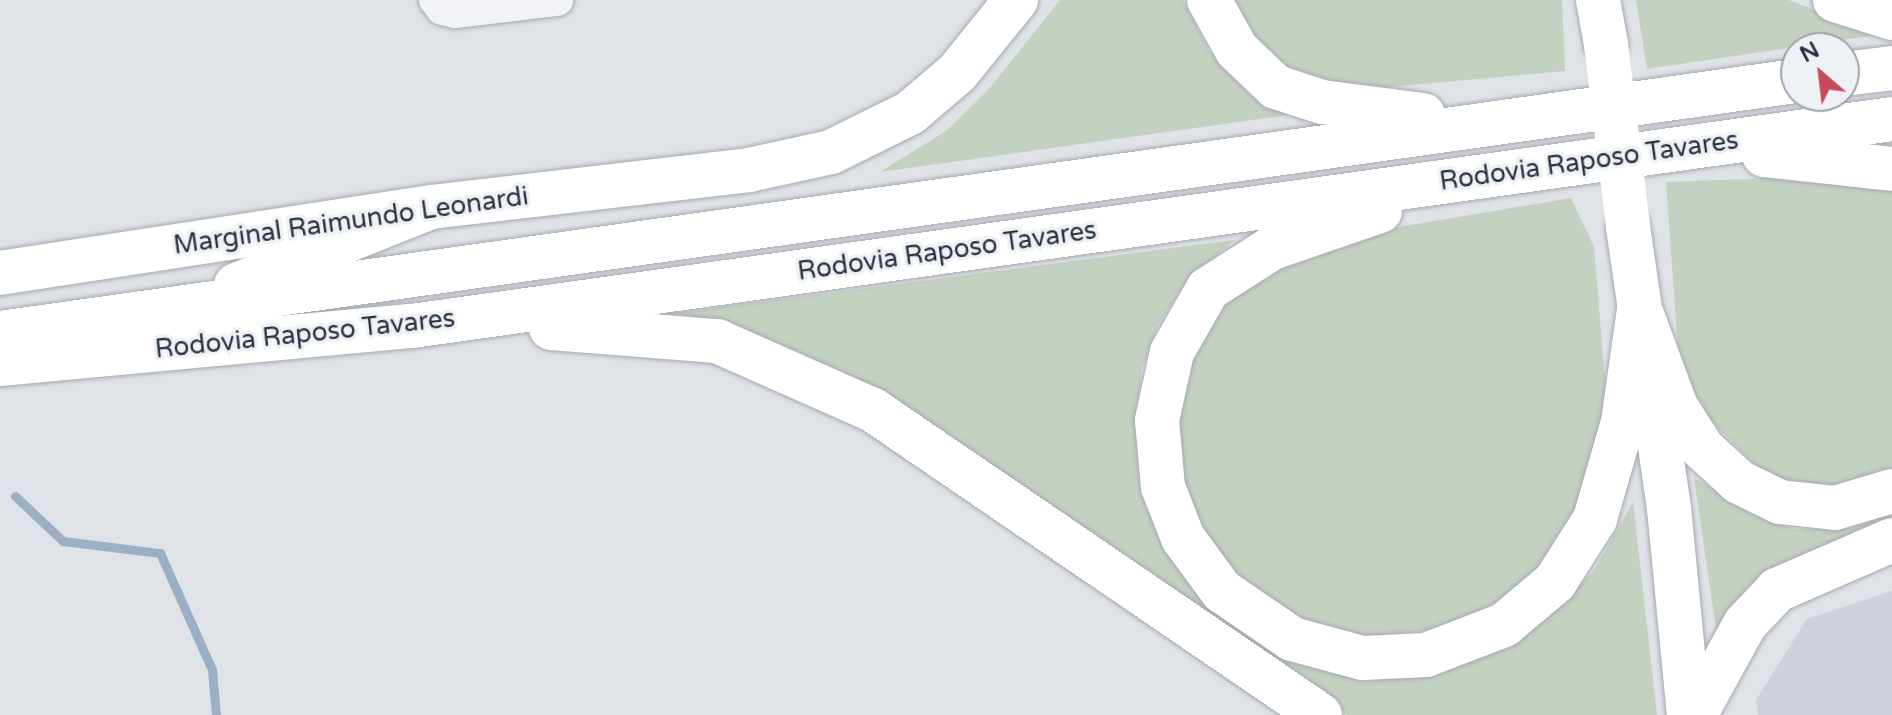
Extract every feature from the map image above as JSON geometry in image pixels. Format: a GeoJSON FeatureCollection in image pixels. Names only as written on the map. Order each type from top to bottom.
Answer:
{"type":"FeatureCollection","features":[{"type":"Feature","properties":{"kind":"main road","name":"Marginal Raimundo Leonardi"},"geometry":{"type":"LineString","coordinates":[[0,273],[431,207],[703,174],[831,152],[910,113],[957,73],[1016,0]]}},
{"type":"Feature","properties":{"kind":"main road"},"geometry":{"type":"LineString","coordinates":[[1209,0],[1237,50],[1276,87],[1378,113],[1522,119]]}},
{"type":"Feature","properties":{"kind":"main road"},"geometry":{"type":"LineString","coordinates":[[1598,0],[1669,508],[1692,715]]}},
{"type":"Feature","properties":{"kind":"main road"},"geometry":{"type":"LineString","coordinates":[[1835,0],[1892,18]]}},
{"type":"Feature","properties":{"kind":"main road"},"geometry":{"type":"LineString","coordinates":[[1860,72],[1892,68]]}},
{"type":"Feature","properties":{"kind":"main road","name":"Rodovia Raposo Tavares"},"geometry":{"type":"LineString","coordinates":[[0,333],[170,312],[1780,83]]}},
{"type":"Feature","properties":{"kind":"main road","name":"Rodovia Raposo Tavares"},"geometry":{"type":"LineString","coordinates":[[0,364],[412,326],[1892,119]]}},
{"type":"Feature","properties":{"kind":"main road"},"geometry":{"type":"LineString","coordinates":[[1666,149],[1828,159],[1892,169]]}},
{"type":"Feature","properties":{"kind":"main road"},"geometry":{"type":"LineString","coordinates":[[1531,169],[1353,218],[1286,243],[1208,289],[1172,352],[1157,420],[1163,487],[1183,538],[1222,591],[1292,639],[1363,658],[1426,655],[1504,625],[1555,582],[1595,519],[1623,422],[1639,309]]}},
{"type":"Feature","properties":{"kind":"main road"},"geometry":{"type":"LineString","coordinates":[[170,312],[431,207]]}},
{"type":"Feature","properties":{"kind":"main road"},"geometry":{"type":"LineString","coordinates":[[1639,309],[1676,407],[1703,449],[1739,482],[1780,502],[1835,508],[1892,491]]}},
{"type":"Feature","properties":{"kind":"main road"},"geometry":{"type":"LineString","coordinates":[[412,326],[607,329],[717,341],[802,377],[873,410],[1320,715]]}},
{"type":"Feature","properties":{"kind":"main road"},"geometry":{"type":"LineString","coordinates":[[1692,715],[1745,624],[1777,590],[1892,540]]}},
{"type":"Feature","properties":{"kind":"street"},"geometry":{"type":"LineString","coordinates":[[435,0],[455,12],[557,0]]}},
{"type":"Feature","properties":{"kind":"shaded area"},"geometry":{"type":"Polygon","coordinates":[[[1892,591],[1892,715],[1758,715],[1756,700],[1807,619],[1892,591]]]}},
{"type":"Feature","properties":{"kind":"green space"},"geometry":{"type":"Polygon","coordinates":[[[1060,0],[1183,0],[1210,52],[1249,94],[1289,115],[880,172],[946,131],[989,89],[1060,0]]]}},
{"type":"Feature","properties":{"kind":"green space"},"geometry":{"type":"Polygon","coordinates":[[[1224,0],[1562,0],[1565,71],[1359,90],[1305,86],[1271,62],[1224,0]]]}},
{"type":"Feature","properties":{"kind":"green space"},"geometry":{"type":"Polygon","coordinates":[[[1636,0],[1789,0],[1877,35],[1860,38],[1860,32],[1780,32],[1780,49],[1647,69],[1636,0]]]}},
{"type":"Feature","properties":{"kind":"green space"},"geometry":{"type":"Polygon","coordinates":[[[1850,175],[1892,181],[1892,475],[1844,490],[1800,490],[1759,469],[1711,421],[1679,364],[1666,182],[1850,175]]]}},
{"type":"Feature","properties":{"kind":"green space"},"geometry":{"type":"Polygon","coordinates":[[[1571,198],[1594,247],[1606,393],[1596,471],[1546,566],[1512,593],[1453,626],[1368,639],[1281,613],[1208,552],[1173,461],[1175,406],[1195,341],[1218,303],[1346,236],[1571,198]]]}},
{"type":"Feature","properties":{"kind":"green space"},"geometry":{"type":"Polygon","coordinates":[[[1234,240],[1187,282],[1159,323],[1142,368],[1137,410],[1141,476],[1329,669],[1556,605],[1593,572],[1633,502],[1657,715],[1348,715],[1115,560],[719,326],[677,313],[1234,240]]]}},
{"type":"Feature","properties":{"kind":"green space"},"geometry":{"type":"Polygon","coordinates":[[[1694,478],[1768,521],[1794,529],[1849,528],[1892,512],[1892,533],[1716,629],[1694,478]]]}},
{"type":"Feature","properties":{"kind":"waterway"},"geometry":{"type":"LineString","coordinates":[[15,496],[63,541],[160,553],[212,670],[216,715]]}}]}
